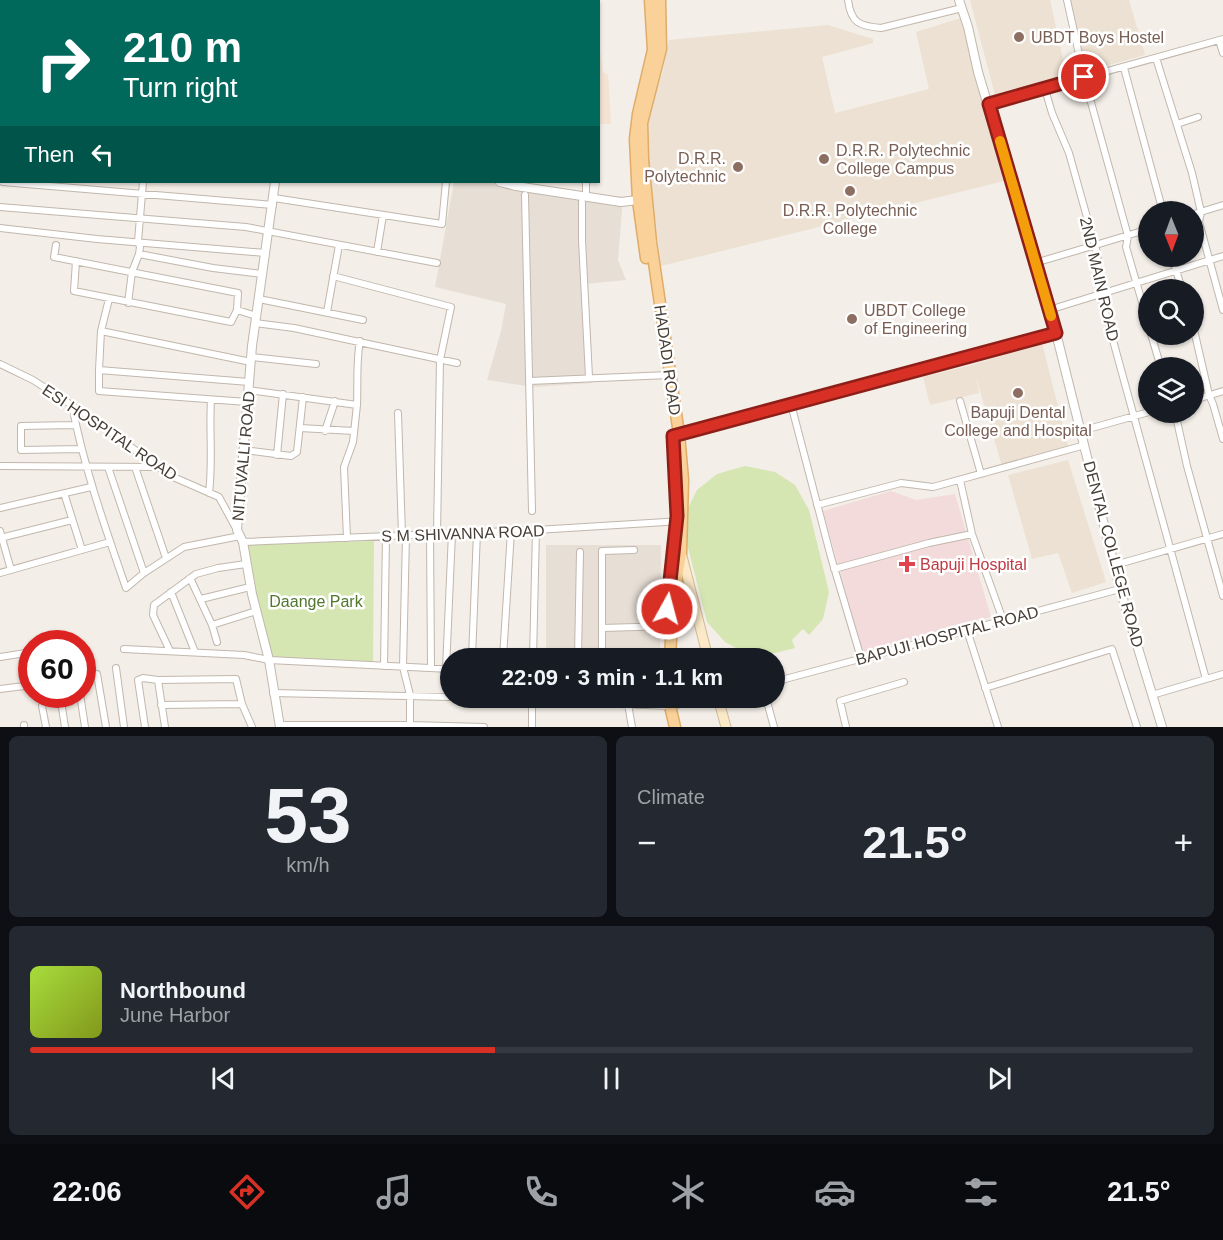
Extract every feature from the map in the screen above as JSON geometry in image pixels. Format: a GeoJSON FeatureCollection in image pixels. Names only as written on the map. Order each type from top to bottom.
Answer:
{"type":"FeatureCollection","features":[{"type":"Feature","properties":{"kind":"main road"},"geometry":{"type":"LineString","coordinates":[[647,240],[638,200],[634,139],[653,50],[650,0]]}},
{"type":"Feature","properties":{"kind":"main road"},"geometry":{"type":"LineString","coordinates":[[647,240],[642,123],[661,49],[660,0]]}},
{"type":"Feature","properties":{"kind":"main road","name":"HADADI ROAD"},"geometry":{"type":"LineString","coordinates":[[647,240],[683,480],[680,521],[681,553],[669,626],[670,648]]}},
{"type":"Feature","properties":{"kind":"main road"},"geometry":{"type":"LineString","coordinates":[[680,521],[679,576],[704,648]]}},
{"type":"Feature","properties":{"kind":"main road"},"geometry":{"type":"LineString","coordinates":[[667,648],[669,626]]}},
{"type":"Feature","properties":{"kind":"main road"},"geometry":{"type":"LineString","coordinates":[[671,708],[675,727]]}},
{"type":"Feature","properties":{"kind":"main road"},"geometry":{"type":"LineString","coordinates":[[721,708],[726,727]]}},
{"type":"Feature","properties":{"kind":"street"},"geometry":{"type":"LineString","coordinates":[[849,0],[856,23],[881,28],[961,4]]}},
{"type":"Feature","properties":{"kind":"street"},"geometry":{"type":"LineString","coordinates":[[1067,0],[1084,77],[1128,236],[1126,247],[1138,289]]}},
{"type":"Feature","properties":{"kind":"street","name":"DENTAL COLLEGE ROAD"},"geometry":{"type":"LineString","coordinates":[[961,4],[978,72],[1056,333],[1120,590],[1162,727]]}},
{"type":"Feature","properties":{"kind":"street"},"geometry":{"type":"LineString","coordinates":[[989,104],[1221,39],[1223,53]]}},
{"type":"Feature","properties":{"kind":"street"},"geometry":{"type":"LineString","coordinates":[[1156,58],[1199,201]]}},
{"type":"Feature","properties":{"kind":"street"},"geometry":{"type":"LineString","coordinates":[[1124,68],[1160,201]]}},
{"type":"Feature","properties":{"kind":"street","name":"2ND MAIN ROAD"},"geometry":{"type":"LineString","coordinates":[[1045,89],[1052,113],[1069,153],[1097,253],[1100,293],[1206,679]]}},
{"type":"Feature","properties":{"kind":"street"},"geometry":{"type":"LineString","coordinates":[[1177,124],[1198,117]]}},
{"type":"Feature","properties":{"kind":"street"},"geometry":{"type":"LineString","coordinates":[[23,183],[142,194],[273,202],[442,224],[446,183]]}},
{"type":"Feature","properties":{"kind":"street"},"geometry":{"type":"LineString","coordinates":[[128,303],[132,272],[140,247],[138,241],[143,183]]}},
{"type":"Feature","properties":{"kind":"street","name":"NITUVALLI ROAD"},"geometry":{"type":"LineString","coordinates":[[275,183],[251,359],[240,536],[250,587],[269,660],[280,726]]}},
{"type":"Feature","properties":{"kind":"street"},"geometry":{"type":"LineString","coordinates":[[504,183],[584,199],[621,202],[638,200]]}},
{"type":"Feature","properties":{"kind":"street"},"geometry":{"type":"LineString","coordinates":[[586,183],[582,240],[589,377]]}},
{"type":"Feature","properties":{"kind":"street"},"geometry":{"type":"LineString","coordinates":[[525,195],[532,511]]}},
{"type":"Feature","properties":{"kind":"street"},"geometry":{"type":"LineString","coordinates":[[1204,211],[1223,205]]}},
{"type":"Feature","properties":{"kind":"street"},"geometry":{"type":"LineString","coordinates":[[0,207],[246,227],[437,263]]}},
{"type":"Feature","properties":{"kind":"street"},"geometry":{"type":"LineString","coordinates":[[377,252],[383,215]]}},
{"type":"Feature","properties":{"kind":"street"},"geometry":{"type":"LineString","coordinates":[[0,228],[266,253]]}},
{"type":"Feature","properties":{"kind":"street"},"geometry":{"type":"LineString","coordinates":[[1035,263],[1138,233]]}},
{"type":"Feature","properties":{"kind":"street"},"geometry":{"type":"LineString","coordinates":[[1204,241],[1223,310]]}},
{"type":"Feature","properties":{"kind":"street"},"geometry":{"type":"LineString","coordinates":[[56,245],[54,257],[76,261],[238,293],[237,310],[231,322],[74,291],[76,261]]}},
{"type":"Feature","properties":{"kind":"street"},"geometry":{"type":"LineString","coordinates":[[327,312],[339,245]]}},
{"type":"Feature","properties":{"kind":"street"},"geometry":{"type":"LineString","coordinates":[[139,254],[213,268],[262,274]]}},
{"type":"Feature","properties":{"kind":"street"},"geometry":{"type":"LineString","coordinates":[[1049,310],[1223,256]]}},
{"type":"Feature","properties":{"kind":"street"},"geometry":{"type":"LineString","coordinates":[[1176,267],[1179,279]]}},
{"type":"Feature","properties":{"kind":"street"},"geometry":{"type":"LineString","coordinates":[[333,276],[451,308],[440,360],[431,667]]}},
{"type":"Feature","properties":{"kind":"street"},"geometry":{"type":"LineString","coordinates":[[259,298],[363,320]]}},
{"type":"Feature","properties":{"kind":"street"},"geometry":{"type":"LineString","coordinates":[[108,299],[101,331],[99,391],[248,402]]}},
{"type":"Feature","properties":{"kind":"street"},"geometry":{"type":"LineString","coordinates":[[237,310],[256,320],[457,363]]}},
{"type":"Feature","properties":{"kind":"street"},"geometry":{"type":"LineString","coordinates":[[101,331],[251,359],[316,364]]}},
{"type":"Feature","properties":{"kind":"street"},"geometry":{"type":"LineString","coordinates":[[676,435],[1056,333]]}},
{"type":"Feature","properties":{"kind":"street"},"geometry":{"type":"LineString","coordinates":[[346,538],[344,467],[354,431],[357,405],[357,355],[360,341]]}},
{"type":"Feature","properties":{"kind":"street"},"geometry":{"type":"LineString","coordinates":[[1197,345],[1209,395],[1223,439]]}},
{"type":"Feature","properties":{"kind":"street","name":"ESI HOSPITAL ROAD"},"geometry":{"type":"LineString","coordinates":[[0,364],[33,380],[72,405],[171,476],[219,497],[240,536]]}},
{"type":"Feature","properties":{"kind":"street"},"geometry":{"type":"LineString","coordinates":[[99,370],[249,386],[283,394],[357,405]]}},
{"type":"Feature","properties":{"kind":"street"},"geometry":{"type":"LineString","coordinates":[[529,381],[667,375]]}},
{"type":"Feature","properties":{"kind":"street"},"geometry":{"type":"LineString","coordinates":[[1204,397],[1223,391]]}},
{"type":"Feature","properties":{"kind":"street"},"geometry":{"type":"LineString","coordinates":[[277,455],[283,394]]}},
{"type":"Feature","properties":{"kind":"street"},"geometry":{"type":"LineString","coordinates":[[244,450],[291,456],[297,452],[303,397]]}},
{"type":"Feature","properties":{"kind":"street"},"geometry":{"type":"LineString","coordinates":[[210,493],[211,400]]}},
{"type":"Feature","properties":{"kind":"street"},"geometry":{"type":"LineString","coordinates":[[325,431],[335,401]]}},
{"type":"Feature","properties":{"kind":"street"},"geometry":{"type":"LineString","coordinates":[[960,401],[981,474]]}},
{"type":"Feature","properties":{"kind":"street"},"geometry":{"type":"LineString","coordinates":[[791,404],[834,569],[861,658]]}},
{"type":"Feature","properties":{"kind":"street"},"geometry":{"type":"LineString","coordinates":[[0,573],[110,542],[80,449],[72,405]]}},
{"type":"Feature","properties":{"kind":"street"},"geometry":{"type":"LineString","coordinates":[[398,413],[404,535],[403,667],[410,695],[410,726]]}},
{"type":"Feature","properties":{"kind":"street"},"geometry":{"type":"LineString","coordinates":[[1082,431],[1138,415]]}},
{"type":"Feature","properties":{"kind":"street"},"geometry":{"type":"LineString","coordinates":[[1177,423],[1223,596]]}},
{"type":"Feature","properties":{"kind":"street"},"geometry":{"type":"LineString","coordinates":[[75,425],[21,426],[21,450],[80,449]]}},
{"type":"Feature","properties":{"kind":"street"},"geometry":{"type":"LineString","coordinates":[[300,428],[354,431]]}},
{"type":"Feature","properties":{"kind":"street"},"geometry":{"type":"LineString","coordinates":[[817,505],[901,483],[933,488],[1085,445]]}},
{"type":"Feature","properties":{"kind":"street"},"geometry":{"type":"LineString","coordinates":[[0,466],[159,467]]}},
{"type":"Feature","properties":{"kind":"street"},"geometry":{"type":"LineString","coordinates":[[108,467],[144,573]]}},
{"type":"Feature","properties":{"kind":"street"},"geometry":{"type":"LineString","coordinates":[[135,467],[166,558]]}},
{"type":"Feature","properties":{"kind":"street"},"geometry":{"type":"LineString","coordinates":[[960,480],[972,534],[1003,620]]}},
{"type":"Feature","properties":{"kind":"street"},"geometry":{"type":"LineString","coordinates":[[0,508],[91,487]]}},
{"type":"Feature","properties":{"kind":"street"},"geometry":{"type":"LineString","coordinates":[[64,493],[82,550]]}},
{"type":"Feature","properties":{"kind":"street"},"geometry":{"type":"LineString","coordinates":[[10,570],[1,535],[72,520]]}},
{"type":"Feature","properties":{"kind":"street","name":"S M SHIVANNA ROAD"},"geometry":{"type":"LineString","coordinates":[[110,542],[126,588],[144,573],[184,547],[240,536],[346,538],[680,521]]}},
{"type":"Feature","properties":{"kind":"street"},"geometry":{"type":"LineString","coordinates":[[533,648],[536,530]]}},
{"type":"Feature","properties":{"kind":"street"},"geometry":{"type":"LineString","coordinates":[[503,648],[511,531]]}},
{"type":"Feature","properties":{"kind":"street"},"geometry":{"type":"LineString","coordinates":[[472,648],[477,532]]}},
{"type":"Feature","properties":{"kind":"street"},"geometry":{"type":"LineString","coordinates":[[449,648],[452,533]]}},
{"type":"Feature","properties":{"kind":"street"},"geometry":{"type":"LineString","coordinates":[[834,569],[929,543],[972,534]]}},
{"type":"Feature","properties":{"kind":"street"},"geometry":{"type":"LineString","coordinates":[[1115,565],[1223,534]]}},
{"type":"Feature","properties":{"kind":"street"},"geometry":{"type":"LineString","coordinates":[[384,666],[386,536]]}},
{"type":"Feature","properties":{"kind":"street"},"geometry":{"type":"LineString","coordinates":[[602,648],[602,550],[634,550]]}},
{"type":"Feature","properties":{"kind":"street"},"geometry":{"type":"LineString","coordinates":[[578,648],[580,552]]}},
{"type":"Feature","properties":{"kind":"street"},"geometry":{"type":"LineString","coordinates":[[170,651],[153,615],[154,605],[196,574],[246,564]]}},
{"type":"Feature","properties":{"kind":"street"},"geometry":{"type":"LineString","coordinates":[[190,578],[212,625],[217,642]]}},
{"type":"Feature","properties":{"kind":"street"},"geometry":{"type":"LineString","coordinates":[[201,599],[250,587]]}},
{"type":"Feature","properties":{"kind":"street","name":"BAPUJI HOSPITAL ROAD"},"geometry":{"type":"LineString","coordinates":[[785,679],[1120,590]]}},
{"type":"Feature","properties":{"kind":"street"},"geometry":{"type":"LineString","coordinates":[[171,592],[195,652]]}},
{"type":"Feature","properties":{"kind":"street"},"geometry":{"type":"LineString","coordinates":[[212,625],[256,611]]}},
{"type":"Feature","properties":{"kind":"street"},"geometry":{"type":"LineString","coordinates":[[602,627],[669,626]]}},
{"type":"Feature","properties":{"kind":"street"},"geometry":{"type":"LineString","coordinates":[[967,630],[998,727]]}},
{"type":"Feature","properties":{"kind":"street"},"geometry":{"type":"LineString","coordinates":[[124,649],[244,655],[269,660],[440,668]]}},
{"type":"Feature","properties":{"kind":"street"},"geometry":{"type":"LineString","coordinates":[[985,688],[1112,650],[1137,727]]}},
{"type":"Feature","properties":{"kind":"street"},"geometry":{"type":"LineString","coordinates":[[0,657],[18,654]]}},
{"type":"Feature","properties":{"kind":"street"},"geometry":{"type":"LineString","coordinates":[[116,668],[124,727]]}},
{"type":"Feature","properties":{"kind":"street"},"geometry":{"type":"LineString","coordinates":[[97,674],[106,727]]}},
{"type":"Feature","properties":{"kind":"street"},"geometry":{"type":"LineString","coordinates":[[1152,695],[1223,674]]}},
{"type":"Feature","properties":{"kind":"street"},"geometry":{"type":"LineString","coordinates":[[145,727],[138,681],[143,678],[158,680],[236,679],[242,704],[252,727]]}},
{"type":"Feature","properties":{"kind":"street"},"geometry":{"type":"LineString","coordinates":[[158,680],[165,727]]}},
{"type":"Feature","properties":{"kind":"street"},"geometry":{"type":"LineString","coordinates":[[846,727],[840,701],[904,682]]}},
{"type":"Feature","properties":{"kind":"street"},"geometry":{"type":"LineString","coordinates":[[0,689],[18,687]]}},
{"type":"Feature","properties":{"kind":"street"},"geometry":{"type":"LineString","coordinates":[[273,693],[440,696]]}},
{"type":"Feature","properties":{"kind":"street"},"geometry":{"type":"LineString","coordinates":[[161,705],[242,704]]}},
{"type":"Feature","properties":{"kind":"street"},"geometry":{"type":"LineString","coordinates":[[42,708],[46,727]]}},
{"type":"Feature","properties":{"kind":"street"},"geometry":{"type":"LineString","coordinates":[[62,708],[65,727]]}},
{"type":"Feature","properties":{"kind":"street"},"geometry":{"type":"LineString","coordinates":[[82,708],[85,727]]}},
{"type":"Feature","properties":{"kind":"street"},"geometry":{"type":"LineString","coordinates":[[532,708],[532,727]]}},
{"type":"Feature","properties":{"kind":"street"},"geometry":{"type":"LineString","coordinates":[[629,708],[632,727]]}},
{"type":"Feature","properties":{"kind":"street"},"geometry":{"type":"LineString","coordinates":[[769,708],[774,727]]}},
{"type":"Feature","properties":{"kind":"street"},"geometry":{"type":"LineString","coordinates":[[280,726],[484,727]]}},
{"type":"Feature","properties":{"kind":"shaded area","name":"UBDT Boys Hostel"},"geometry":{"type":"Polygon","coordinates":[[[970,0],[1050,0],[1066,74],[995,95],[970,0]]]}},
{"type":"Feature","properties":{"kind":"shaded area"},"geometry":{"type":"Polygon","coordinates":[[[1063,0],[1129,0],[1145,55],[1083,72],[1063,0]]]}},
{"type":"Feature","properties":{"kind":"shaded area","name":"D.R.R. Polytechnic College Campus"},"geometry":{"type":"Polygon","coordinates":[[[961,18],[1008,180],[661,266],[643,118],[662,75],[669,40],[828,25],[873,39],[873,43],[822,57],[835,113],[929,89],[916,32],[961,18]]]}},
{"type":"Feature","properties":{"kind":"shaded area"},"geometry":{"type":"Polygon","coordinates":[[[600,51],[603,72],[608,75],[611,124],[600,124],[600,51]]]}},
{"type":"Feature","properties":{"kind":"shaded area"},"geometry":{"type":"Polygon","coordinates":[[[454,183],[505,183],[623,197],[618,260],[626,280],[585,284],[592,383],[534,387],[487,380],[506,304],[435,287],[454,183]]]}},
{"type":"Feature","properties":{"kind":"shaded area","name":"Bapuji Dental College and Hospital"},"geometry":{"type":"Polygon","coordinates":[[[1042,343],[1068,446],[1002,466],[976,377],[979,393],[930,405],[923,377],[972,365],[1042,343]]]}},
{"type":"Feature","properties":{"kind":"shaded area"},"geometry":{"type":"Polygon","coordinates":[[[1068,460],[1106,582],[1072,593],[1058,553],[1032,559],[1008,475],[1068,460]]]}},
{"type":"Feature","properties":{"kind":"shaded area","name":"Bapuji Hospital"},"geometry":{"type":"Polygon","coordinates":[[[891,491],[916,500],[955,494],[991,617],[863,653],[823,511],[891,491]]]}},
{"type":"Feature","properties":{"kind":"shaded area"},"geometry":{"type":"Polygon","coordinates":[[[546,545],[661,545],[660,648],[546,648],[546,545]]]}},
{"type":"Feature","properties":{"kind":"green space"},"geometry":{"type":"Polygon","coordinates":[[[745,466],[775,472],[795,485],[809,510],[829,592],[823,619],[809,635],[803,629],[792,640],[795,648],[785,650],[785,648],[736,648],[725,642],[707,622],[685,536],[686,512],[697,490],[717,474],[745,466]]]}},
{"type":"Feature","properties":{"kind":"green space","name":"Daange Park"},"geometry":{"type":"Polygon","coordinates":[[[374,541],[373,665],[271,658],[254,588],[247,544],[374,541]]]}},
{"type":"Feature","properties":{"kind":"slow traffic"},"geometry":{"type":"LineString","coordinates":[[1000,141],[1051,316]]}},
{"type":"Feature","properties":{"kind":"place","name":"UBDT Boys Hostel"},"geometry":{"type":"Point","coordinates":[1019,37]}},
{"type":"Feature","properties":{"kind":"place","name":"D.R.R. Polytechnic College Campus"},"geometry":{"type":"Point","coordinates":[824,159]}},
{"type":"Feature","properties":{"kind":"place","name":"D.R.R. Polytechnic"},"geometry":{"type":"Point","coordinates":[738,167]}},
{"type":"Feature","properties":{"kind":"place","name":"D.R.R. Polytechnic College"},"geometry":{"type":"Point","coordinates":[850,191]}},
{"type":"Feature","properties":{"kind":"place","name":"UBDT College of Engineering"},"geometry":{"type":"Point","coordinates":[852,319]}},
{"type":"Feature","properties":{"kind":"place","name":"Bapuji Dental College and Hospital"},"geometry":{"type":"Point","coordinates":[1018,393]}},
{"type":"Feature","properties":{"kind":"place","name":"Bapuji Hospital"},"geometry":{"type":"Point","coordinates":[907,564]}},
{"type":"Feature","properties":{"kind":"route"},"geometry":{"type":"LineString","coordinates":[[667,609],[677,516],[673,436],[1056,333],[989,104],[1084,77]]}}]}
